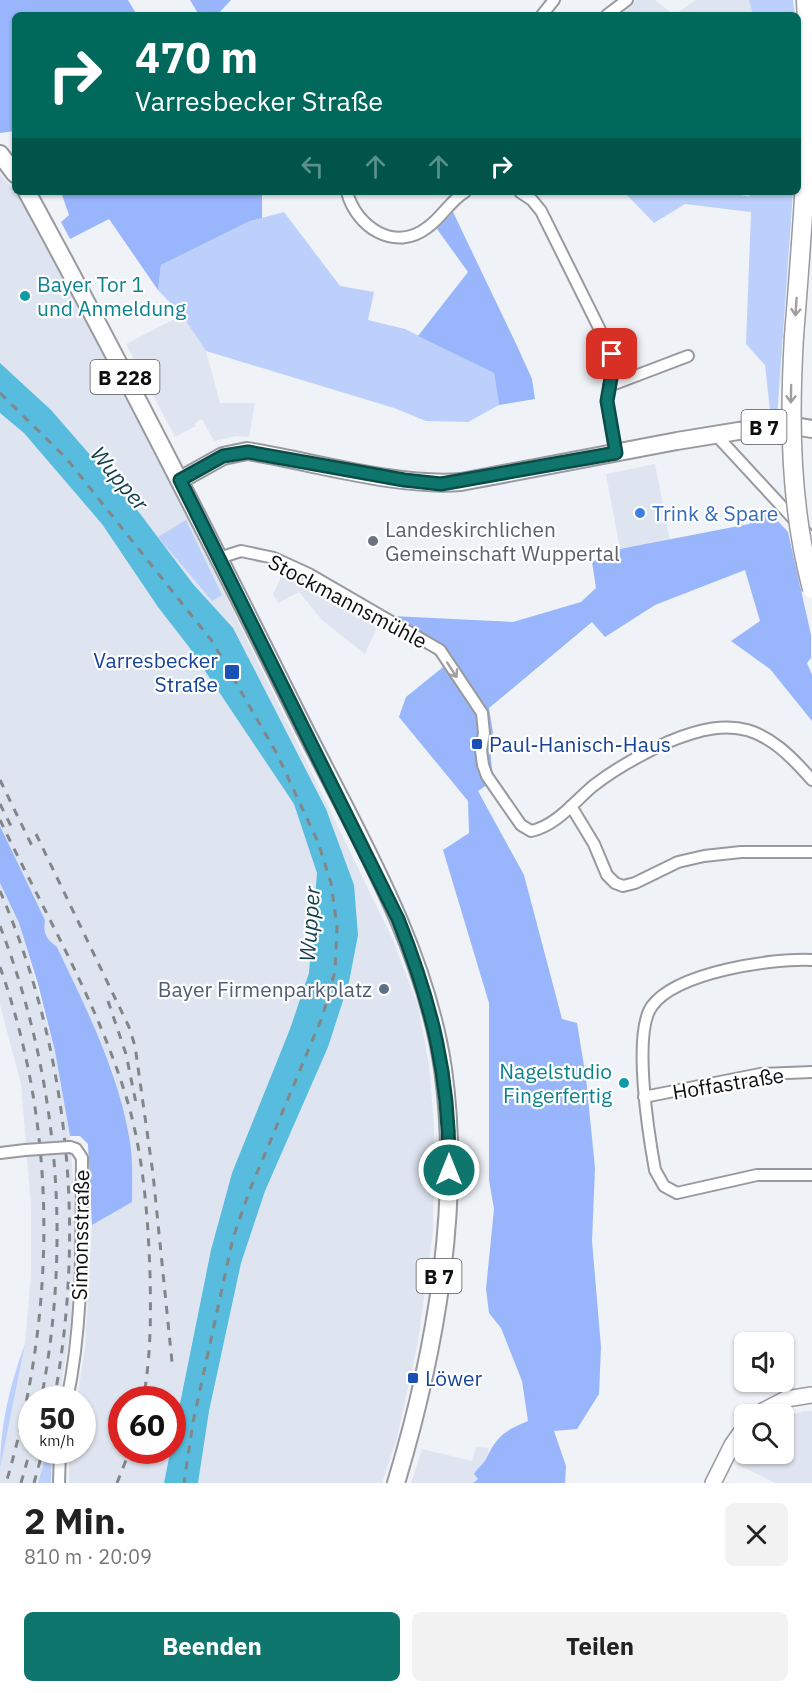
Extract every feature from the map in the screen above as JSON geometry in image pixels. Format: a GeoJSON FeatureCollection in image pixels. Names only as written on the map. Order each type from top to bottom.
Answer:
{"type":"FeatureCollection","features":[{"type":"Feature","properties":{"kind":"highway"},"geometry":{"type":"LineString","coordinates":[[806,0],[811,57],[810,118],[794,336],[791,418],[793,478],[800,534],[812,589]]}},
{"type":"Feature","properties":{"kind":"main road"},"geometry":{"type":"LineString","coordinates":[[0,154],[12,170]]}},
{"type":"Feature","properties":{"kind":"main road","name":"B 228"},"geometry":{"type":"LineString","coordinates":[[29,195],[180,480]]}},
{"type":"Feature","properties":{"kind":"main road","name":"B 7"},"geometry":{"type":"LineString","coordinates":[[396,1483],[422,1381],[445,1233],[449,1147],[447,1108],[439,1048],[429,1004],[398,919],[180,480],[223,456],[248,452],[404,480],[441,484],[782,424],[812,429]]}},
{"type":"Feature","properties":{"kind":"street"},"geometry":{"type":"LineString","coordinates":[[544,12],[554,0]]}},
{"type":"Feature","properties":{"kind":"street"},"geometry":{"type":"LineString","coordinates":[[611,12],[627,0]]}},
{"type":"Feature","properties":{"kind":"street"},"geometry":{"type":"LineString","coordinates":[[348,195],[354,213],[368,228],[380,235],[398,238],[416,234],[428,227],[460,195]]}},
{"type":"Feature","properties":{"kind":"street"},"geometry":{"type":"LineString","coordinates":[[524,195],[541,211],[605,339],[612,361],[607,401],[616,453]]}},
{"type":"Feature","properties":{"kind":"street"},"geometry":{"type":"LineString","coordinates":[[609,386],[688,356]]}},
{"type":"Feature","properties":{"kind":"street"},"geometry":{"type":"LineString","coordinates":[[716,435],[812,539]]}},
{"type":"Feature","properties":{"kind":"street","name":"Stockmannsmühle"},"geometry":{"type":"LineString","coordinates":[[219,558],[241,551],[274,558],[309,574],[440,650],[482,713],[483,765],[495,788],[521,825],[531,831],[542,829],[595,784],[630,761],[676,739],[711,727],[735,726],[768,739],[797,763],[812,780]]}},
{"type":"Feature","properties":{"kind":"street"},"geometry":{"type":"LineString","coordinates":[[571,806],[594,844],[607,875],[615,883],[623,886],[635,883],[678,862],[704,856],[741,852],[812,852]]}},
{"type":"Feature","properties":{"kind":"street"},"geometry":{"type":"LineString","coordinates":[[812,960],[752,964],[712,973],[672,990],[651,1006],[645,1035],[644,1096],[655,1170],[659,1180],[670,1191],[686,1192],[757,1175],[812,1175]]}},
{"type":"Feature","properties":{"kind":"street","name":"Hoffastraße"},"geometry":{"type":"LineString","coordinates":[[644,1096],[760,1074],[812,1072]]}},
{"type":"Feature","properties":{"kind":"street","name":"Simonsstraße"},"geometry":{"type":"LineString","coordinates":[[0,1153],[70,1147],[76,1149],[82,1158],[82,1242],[77,1332],[69,1386]]}},
{"type":"Feature","properties":{"kind":"street"},"geometry":{"type":"LineString","coordinates":[[776,1404],[786,1399],[812,1395]]}},
{"type":"Feature","properties":{"kind":"street"},"geometry":{"type":"LineString","coordinates":[[713,1483],[734,1442]]}},
{"type":"Feature","properties":{"kind":"street"},"geometry":{"type":"LineString","coordinates":[[59,1483],[60,1464]]}},
{"type":"Feature","properties":{"kind":"shaded area"},"geometry":{"type":"Polygon","coordinates":[[[0,0],[128,0],[135,12],[12,12],[12,131],[0,133],[0,0]]]}},
{"type":"Feature","properties":{"kind":"shaded area"},"geometry":{"type":"Polygon","coordinates":[[[190,0],[231,0],[220,12],[197,12],[190,0]]]}},
{"type":"Feature","properties":{"kind":"shaded area"},"geometry":{"type":"Polygon","coordinates":[[[636,0],[655,0],[670,12],[621,12],[636,0]]]}},
{"type":"Feature","properties":{"kind":"shaded area"},"geometry":{"type":"Polygon","coordinates":[[[696,0],[749,0],[752,12],[678,12],[696,0]]]}},
{"type":"Feature","properties":{"kind":"shaded area"},"geometry":{"type":"Polygon","coordinates":[[[749,0],[793,0],[795,12],[752,12],[749,0]]]}},
{"type":"Feature","properties":{"kind":"shaded area"},"geometry":{"type":"Polygon","coordinates":[[[0,174],[12,188],[12,195],[18,195],[21,199],[170,481],[393,940],[418,1006],[429,1064],[434,1125],[433,1231],[418,1342],[397,1438],[382,1483],[69,1483],[69,1464],[96,1464],[96,1386],[79,1386],[85,1347],[92,1225],[88,1144],[130,1143],[114,1075],[57,947],[47,940],[43,931],[45,920],[0,826],[0,174]]]}},
{"type":"Feature","properties":{"kind":"shaded area"},"geometry":{"type":"Polygon","coordinates":[[[62,195],[262,195],[262,218],[250,221],[161,265],[158,290],[109,219],[70,239],[61,222],[69,215],[62,195]]]}},
{"type":"Feature","properties":{"kind":"shaded area"},"geometry":{"type":"Polygon","coordinates":[[[627,195],[741,195],[749,197],[749,195],[793,195],[777,418],[771,419],[765,365],[746,344],[751,212],[685,204],[654,223],[627,195]]]}},
{"type":"Feature","properties":{"kind":"shaded area"},"geometry":{"type":"Polygon","coordinates":[[[284,212],[340,286],[374,292],[368,320],[405,329],[494,373],[499,405],[468,422],[426,421],[394,408],[206,351],[182,315],[158,290],[161,265],[250,221],[284,212]]]}},
{"type":"Feature","properties":{"kind":"shaded area"},"geometry":{"type":"Polygon","coordinates":[[[453,212],[532,379],[535,399],[499,405],[494,373],[418,336],[468,272],[437,229],[453,212]]]}},
{"type":"Feature","properties":{"kind":"shaded area"},"geometry":{"type":"Polygon","coordinates":[[[182,315],[206,351],[220,403],[255,403],[249,437],[236,436],[214,441],[202,419],[195,423],[196,426],[175,437],[126,344],[182,315]]]}},
{"type":"Feature","properties":{"kind":"shaded area"},"geometry":{"type":"Polygon","coordinates":[[[0,363],[51,410],[132,503],[193,584],[233,628],[326,809],[354,885],[358,935],[349,982],[328,1047],[265,1191],[241,1263],[209,1411],[198,1483],[164,1483],[168,1464],[186,1464],[186,1386],[184,1386],[211,1250],[232,1173],[290,1029],[309,973],[317,873],[294,804],[189,647],[158,607],[102,524],[24,433],[0,413],[0,363]]]}},
{"type":"Feature","properties":{"kind":"shaded area"},"geometry":{"type":"Polygon","coordinates":[[[655,464],[670,541],[620,549],[606,474],[655,464]]]}},
{"type":"Feature","properties":{"kind":"shaded area"},"geometry":{"type":"Polygon","coordinates":[[[766,508],[788,532],[811,635],[811,658],[807,663],[812,675],[812,721],[770,669],[731,641],[760,621],[745,570],[655,605],[605,637],[592,622],[489,708],[493,733],[490,747],[493,781],[478,791],[524,875],[562,1019],[577,1023],[586,1078],[595,1168],[592,1241],[601,1347],[599,1394],[577,1429],[554,1431],[566,1466],[565,1483],[473,1483],[478,1479],[474,1474],[498,1440],[507,1431],[528,1421],[522,1381],[501,1328],[489,1313],[486,1289],[494,1209],[489,1180],[489,1003],[443,850],[469,833],[468,801],[399,717],[406,697],[453,659],[439,643],[392,616],[513,622],[581,602],[596,588],[592,562],[620,549],[749,524],[766,508]]]}},
{"type":"Feature","properties":{"kind":"shaded area"},"geometry":{"type":"Polygon","coordinates":[[[186,520],[222,595],[212,601],[158,537],[186,520]]]}},
{"type":"Feature","properties":{"kind":"shaded area"},"geometry":{"type":"Polygon","coordinates":[[[284,571],[306,581],[378,625],[365,654],[322,620],[299,592],[278,603],[273,594],[284,571]]]}},
{"type":"Feature","properties":{"kind":"shaded area"},"geometry":{"type":"Polygon","coordinates":[[[0,826],[45,920],[46,936],[57,947],[101,1042],[125,1116],[132,1157],[132,1202],[92,1225],[88,1144],[80,1136],[70,1136],[55,1051],[38,984],[19,923],[0,883],[0,826]]]}},
{"type":"Feature","properties":{"kind":"shaded area"},"geometry":{"type":"Polygon","coordinates":[[[0,883],[19,923],[55,1051],[70,1136],[76,1221],[71,1323],[61,1386],[18,1386],[18,1464],[43,1464],[38,1483],[0,1483],[0,1469],[25,1344],[31,1275],[31,1205],[21,1084],[0,1005],[0,883]]]}},
{"type":"Feature","properties":{"kind":"shaded area"},"geometry":{"type":"Polygon","coordinates":[[[25,1344],[0,1469],[7,1405],[25,1344]]]}},
{"type":"Feature","properties":{"kind":"shaded area"},"geometry":{"type":"Polygon","coordinates":[[[812,1411],[812,1483],[775,1483],[737,1464],[794,1464],[794,1414],[812,1411]]]}},
{"type":"Feature","properties":{"kind":"shaded area"},"geometry":{"type":"Polygon","coordinates":[[[476,1447],[489,1448],[486,1461],[476,1470],[478,1479],[473,1483],[411,1483],[422,1449],[472,1461],[476,1447]]]}},
{"type":"Feature","properties":{"kind":"shaded area"},"geometry":{"type":"Polygon","coordinates":[[[43,1464],[52,1464],[51,1483],[38,1483],[43,1464]]]}},
{"type":"Feature","properties":{"kind":"railway"},"geometry":{"type":"LineString","coordinates":[[0,393],[66,458],[212,641],[277,754],[318,842],[331,883],[337,927],[335,971],[323,1015],[249,1192],[233,1238],[193,1422],[184,1483]]}},
{"type":"Feature","properties":{"kind":"railway"},"geometry":{"type":"LineString","coordinates":[[0,780],[34,850]]}},
{"type":"Feature","properties":{"kind":"railway"},"geometry":{"type":"LineString","coordinates":[[0,804],[11,826]]}},
{"type":"Feature","properties":{"kind":"railway"},"geometry":{"type":"LineString","coordinates":[[0,820],[88,999],[104,1036],[130,1110],[142,1171],[149,1253],[150,1336],[145,1386]]}},
{"type":"Feature","properties":{"kind":"railway"},"geometry":{"type":"LineString","coordinates":[[36,834],[129,1027],[135,1046],[153,1174],[172,1362]]}},
{"type":"Feature","properties":{"kind":"railway"},"geometry":{"type":"LineString","coordinates":[[0,891],[23,952],[42,1014],[56,1078],[65,1142],[69,1206],[69,1271],[64,1336],[56,1386]]}},
{"type":"Feature","properties":{"kind":"railway"},"geometry":{"type":"LineString","coordinates":[[0,926],[20,983],[35,1041],[47,1100],[54,1160],[57,1220],[56,1280],[51,1340],[43,1386]]}},
{"type":"Feature","properties":{"kind":"railway"},"geometry":{"type":"LineString","coordinates":[[0,967],[19,1030],[33,1094],[41,1159],[44,1224],[42,1290],[34,1355],[23,1419],[6,1483]]}},
{"type":"Feature","properties":{"kind":"railway"},"geometry":{"type":"LineString","coordinates":[[108,1001],[126,1054],[137,1108]]}},
{"type":"Feature","properties":{"kind":"railway"},"geometry":{"type":"LineString","coordinates":[[21,1483],[26,1464]]}},
{"type":"Feature","properties":{"kind":"railway"},"geometry":{"type":"LineString","coordinates":[[34,1483],[39,1464]]}},
{"type":"Feature","properties":{"kind":"railway"},"geometry":{"type":"LineString","coordinates":[[117,1483],[124,1464]]}},
{"type":"Feature","properties":{"kind":"place","name":"Bayer Tor 1 und Anmeldung"},"geometry":{"type":"Point","coordinates":[25,296]}},
{"type":"Feature","properties":{"kind":"place","name":"Trink & Spare"},"geometry":{"type":"Point","coordinates":[640,513]}},
{"type":"Feature","properties":{"kind":"place","name":"Landeskirchlichen Gemeinschaft Wuppertal"},"geometry":{"type":"Point","coordinates":[373,541]}},
{"type":"Feature","properties":{"kind":"place","name":"Varresbecker Straße"},"geometry":{"type":"Point","coordinates":[232,672]}},
{"type":"Feature","properties":{"kind":"place","name":"Paul-Hanisch-Haus"},"geometry":{"type":"Point","coordinates":[477,744]}},
{"type":"Feature","properties":{"kind":"place","name":"Bayer Firmenparkplatz"},"geometry":{"type":"Point","coordinates":[384,989]}},
{"type":"Feature","properties":{"kind":"place","name":"Nagelstudio Fingerfertig"},"geometry":{"type":"Point","coordinates":[624,1083]}},
{"type":"Feature","properties":{"kind":"place","name":"Löwer"},"geometry":{"type":"Point","coordinates":[413,1378]}},
{"type":"Feature","properties":{"kind":"route"},"geometry":{"type":"LineString","coordinates":[[449,1170],[447,1108],[442,1066],[429,1004],[418,968],[398,919],[180,480],[231,453],[248,452],[404,480],[441,484],[565,464],[616,453],[607,401],[613,367],[612,354]]}},
{"type":"Feature","properties":{"kind":"water label","name":"Wupper"},"geometry":{"type":"Point","coordinates":[120,478]}},
{"type":"Feature","properties":{"kind":"water label","name":"Wupper"},"geometry":{"type":"Point","coordinates":[309,924]}}]}
